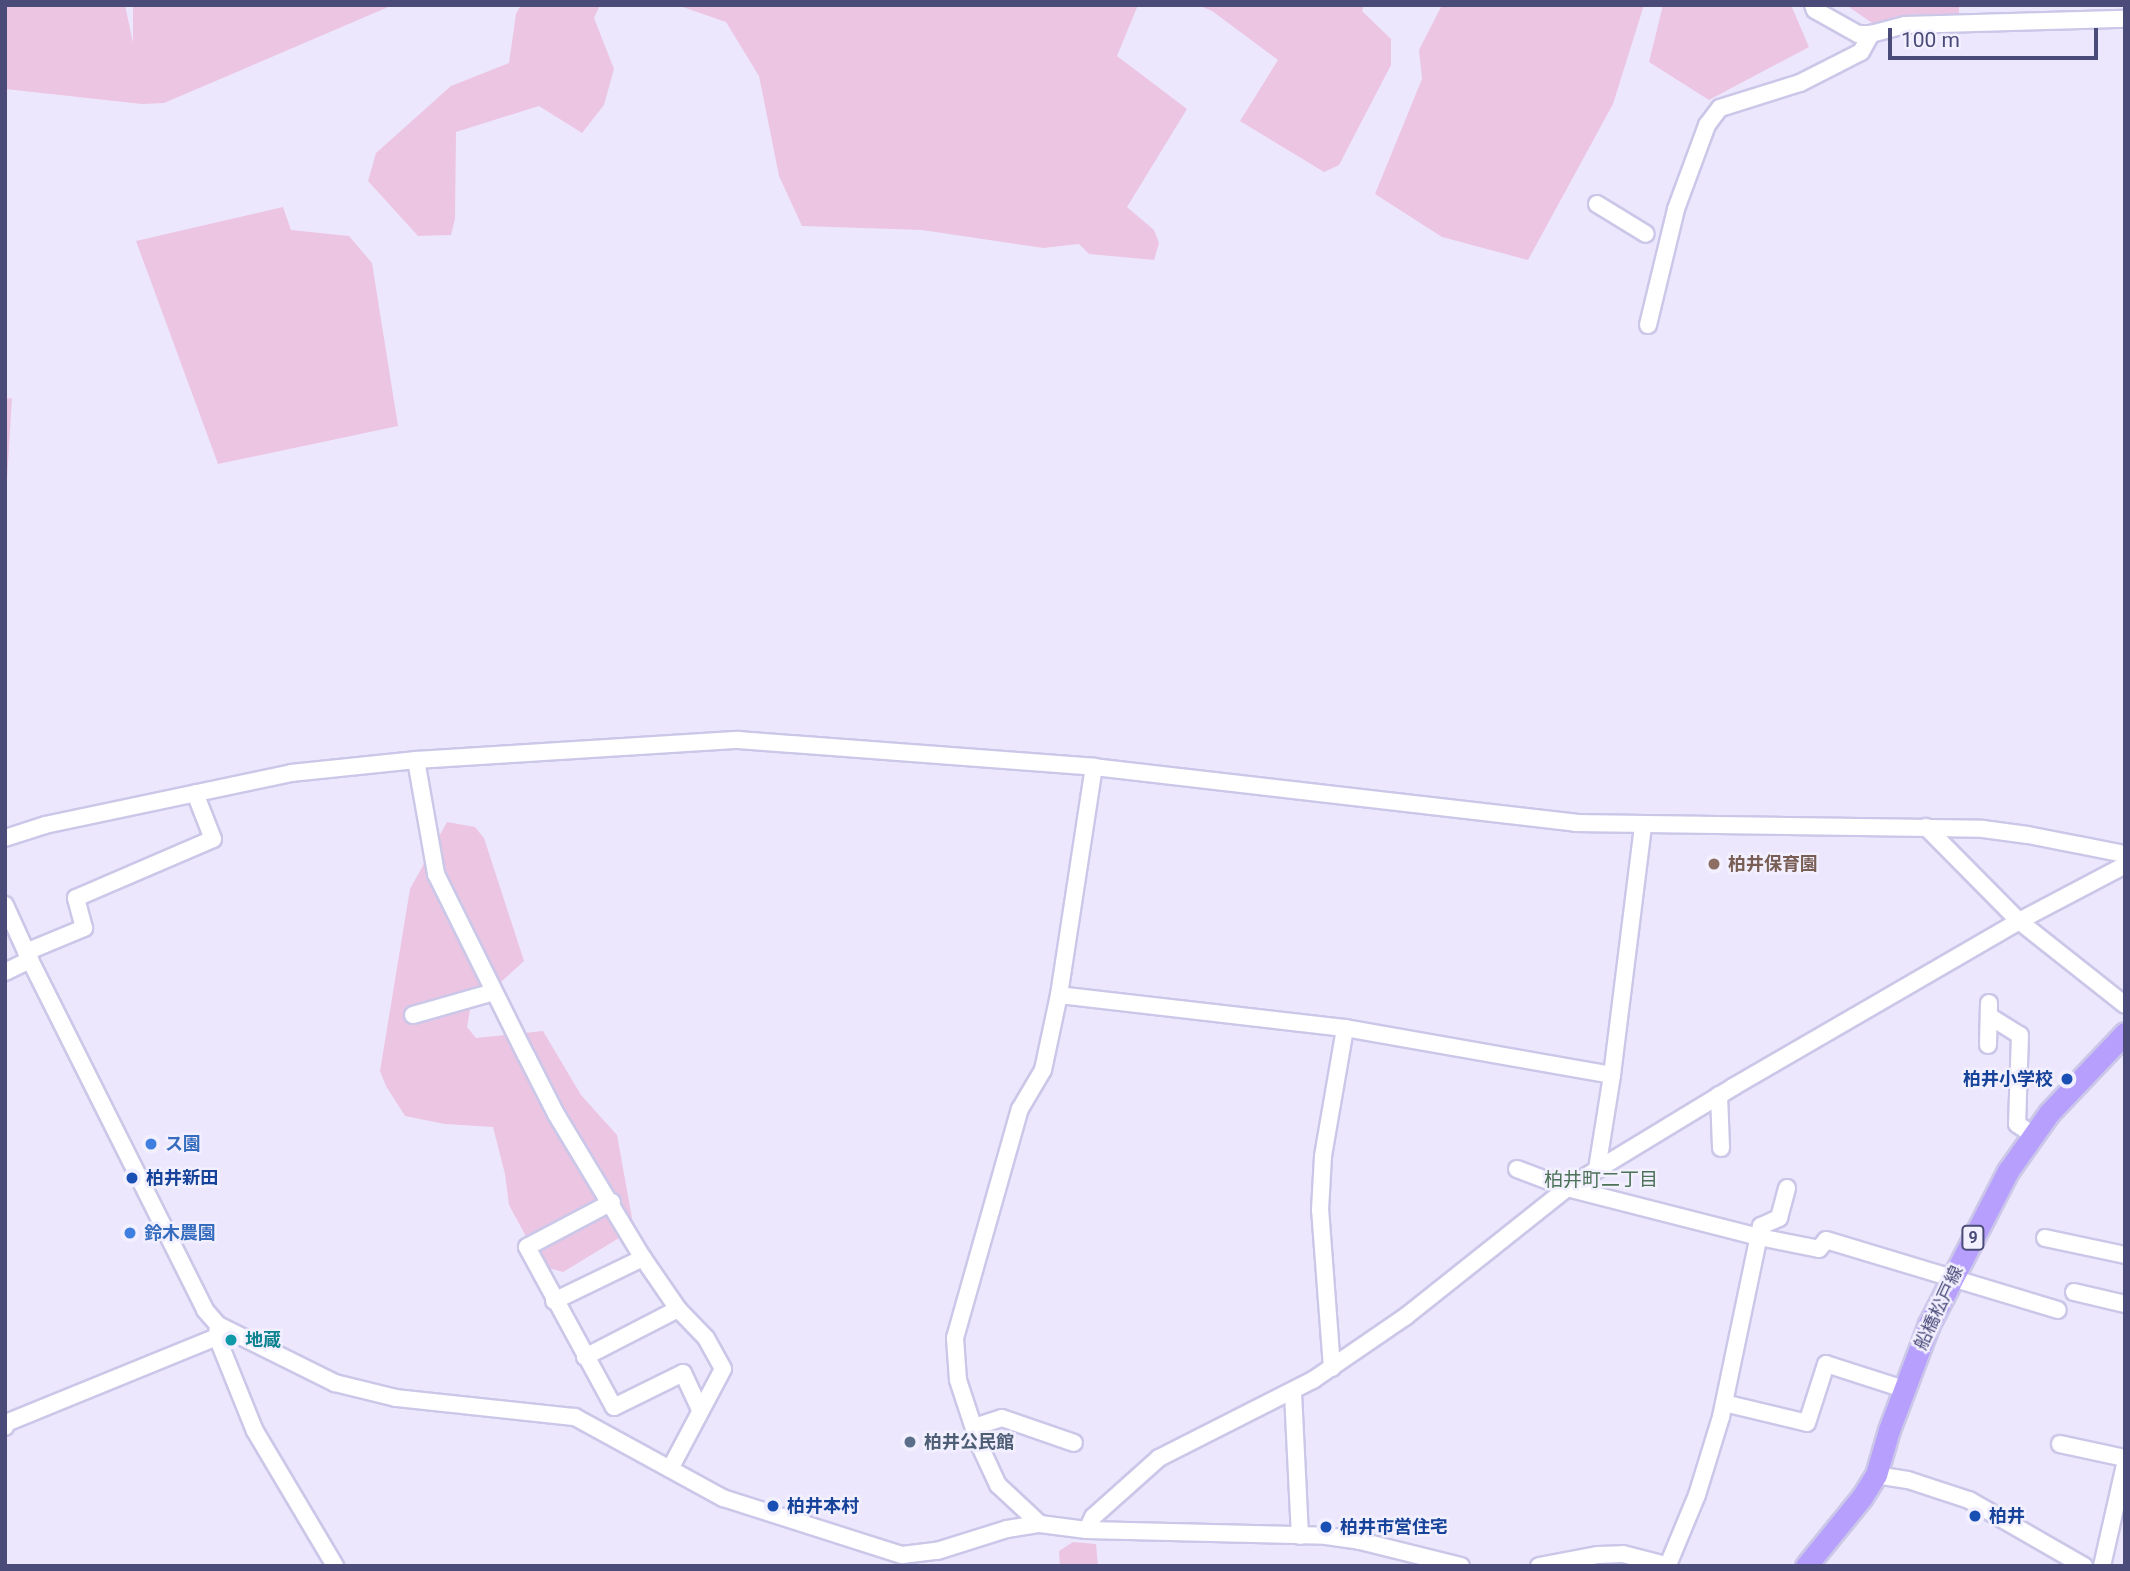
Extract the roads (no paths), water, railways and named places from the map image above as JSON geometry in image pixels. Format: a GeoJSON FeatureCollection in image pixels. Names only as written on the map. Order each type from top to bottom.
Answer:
{"type":"FeatureCollection","features":[{"type":"Feature","properties":{"kind":"main road","name":"船橋松戸線"},"geometry":{"type":"LineString","coordinates":[[1806,1566],[1862,1497],[1876,1475],[1929,1324],[2008,1171],[2032,1134],[2064,1094],[2125,1033]]}},
{"type":"Feature","properties":{"kind":"street"},"geometry":{"type":"LineString","coordinates":[[1813,5],[1815,10],[1858,34],[1871,34],[1905,25],[2053,13],[2125,19]]}},
{"type":"Feature","properties":{"kind":"street"},"geometry":{"type":"LineString","coordinates":[[1648,325],[1676,209],[1707,125],[1720,108],[1800,83],[1861,52],[1871,34]]}},
{"type":"Feature","properties":{"kind":"street"},"geometry":{"type":"LineString","coordinates":[[1597,204],[1646,234]]}},
{"type":"Feature","properties":{"kind":"street"},"geometry":{"type":"LineString","coordinates":[[5,838],[45,825],[290,773],[416,760],[738,740],[1094,767],[1575,823],[1926,827],[2028,835],[2125,854]]}},
{"type":"Feature","properties":{"kind":"street"},"geometry":{"type":"LineString","coordinates":[[416,760],[436,874],[494,992],[556,1114],[612,1202],[643,1258],[678,1309],[706,1338],[723,1369],[670,1469]]}},
{"type":"Feature","properties":{"kind":"street"},"geometry":{"type":"LineString","coordinates":[[1040,1524],[998,1485],[958,1380],[955,1338],[1020,1109],[1043,1070],[1059,995],[1094,767]]}},
{"type":"Feature","properties":{"kind":"street"},"geometry":{"type":"LineString","coordinates":[[5,972],[28,956],[84,928],[76,898],[213,839],[195,793]]}},
{"type":"Feature","properties":{"kind":"street"},"geometry":{"type":"LineString","coordinates":[[1597,1169],[1612,1075],[1643,825]]}},
{"type":"Feature","properties":{"kind":"street"},"geometry":{"type":"LineString","coordinates":[[1926,827],[2019,922],[2125,1005]]}},
{"type":"Feature","properties":{"kind":"street"},"geometry":{"type":"LineString","coordinates":[[1087,1530],[1093,1517],[1159,1458],[1293,1393],[1332,1368],[1405,1317],[1567,1188],[1719,1095],[2019,922],[2125,866]]}},
{"type":"Feature","properties":{"kind":"street"},"geometry":{"type":"LineString","coordinates":[[5,905],[28,956],[205,1310],[218,1331],[255,1431],[335,1566]]}},
{"type":"Feature","properties":{"kind":"street"},"geometry":{"type":"LineString","coordinates":[[413,1016],[494,992]]}},
{"type":"Feature","properties":{"kind":"street"},"geometry":{"type":"LineString","coordinates":[[1059,995],[1345,1028],[1612,1075]]}},
{"type":"Feature","properties":{"kind":"street"},"geometry":{"type":"LineString","coordinates":[[1988,1045],[1989,1009],[2020,1035],[2017,1124],[2032,1134]]}},
{"type":"Feature","properties":{"kind":"street"},"geometry":{"type":"LineString","coordinates":[[1332,1368],[1320,1210],[1323,1156],[1345,1028]]}},
{"type":"Feature","properties":{"kind":"street"},"geometry":{"type":"LineString","coordinates":[[1719,1095],[1721,1148]]}},
{"type":"Feature","properties":{"kind":"street"},"geometry":{"type":"LineString","coordinates":[[1517,1169],[1567,1188],[1759,1237],[1819,1249],[1826,1240],[1951,1280],[2058,1310]]}},
{"type":"Feature","properties":{"kind":"street"},"geometry":{"type":"LineString","coordinates":[[1539,1566],[1598,1555],[1623,1554],[1668,1565],[1697,1495],[1724,1403],[1762,1226],[1779,1218],[1787,1188]]}},
{"type":"Feature","properties":{"kind":"street"},"geometry":{"type":"LineString","coordinates":[[612,1202],[527,1247],[614,1407],[683,1373],[701,1409]]}},
{"type":"Feature","properties":{"kind":"street"},"geometry":{"type":"LineString","coordinates":[[2045,1238],[2125,1255]]}},
{"type":"Feature","properties":{"kind":"street"},"geometry":{"type":"LineString","coordinates":[[554,1301],[643,1258]]}},
{"type":"Feature","properties":{"kind":"street"},"geometry":{"type":"LineString","coordinates":[[2074,1292],[2125,1304]]}},
{"type":"Feature","properties":{"kind":"street"},"geometry":{"type":"LineString","coordinates":[[585,1357],[678,1309]]}},
{"type":"Feature","properties":{"kind":"street"},"geometry":{"type":"LineString","coordinates":[[5,1427],[6,1423],[218,1331],[335,1383],[361,1391],[396,1398],[575,1417],[723,1498],[887,1552],[938,1558],[1007,1529],[1040,1524],[1087,1530],[1300,1536],[1360,1541],[1461,1566]]}},
{"type":"Feature","properties":{"kind":"street"},"geometry":{"type":"LineString","coordinates":[[1724,1403],[1807,1423],[1826,1364],[1904,1389]]}},
{"type":"Feature","properties":{"kind":"street"},"geometry":{"type":"LineString","coordinates":[[1293,1393],[1300,1536]]}},
{"type":"Feature","properties":{"kind":"street"},"geometry":{"type":"LineString","coordinates":[[974,1427],[1002,1418],[1074,1443]]}},
{"type":"Feature","properties":{"kind":"street"},"geometry":{"type":"LineString","coordinates":[[2060,1444],[2125,1458]]}},
{"type":"Feature","properties":{"kind":"street"},"geometry":{"type":"LineString","coordinates":[[2102,1566],[2125,1465]]}},
{"type":"Feature","properties":{"kind":"street"},"geometry":{"type":"LineString","coordinates":[[1876,1475],[1908,1479],[1969,1500],[2084,1566]]}},
{"type":"Feature","properties":{"kind":"place","name":"柏井保育園"},"geometry":{"type":"Point","coordinates":[1714,864]}},
{"type":"Feature","properties":{"kind":"place","name":"柏井小学校"},"geometry":{"type":"Point","coordinates":[2067,1079]}},
{"type":"Feature","properties":{"kind":"place","name":"ス園"},"geometry":{"type":"Point","coordinates":[151,1144]}},
{"type":"Feature","properties":{"kind":"place","name":"柏井新田"},"geometry":{"type":"Point","coordinates":[132,1178]}},
{"type":"Feature","properties":{"kind":"place","name":"鈴木農園"},"geometry":{"type":"Point","coordinates":[130,1233]}},
{"type":"Feature","properties":{"kind":"place","name":"地蔵"},"geometry":{"type":"Point","coordinates":[231,1340]}},
{"type":"Feature","properties":{"kind":"place","name":"柏井公民館"},"geometry":{"type":"Point","coordinates":[910,1442]}},
{"type":"Feature","properties":{"kind":"place","name":"柏井本村"},"geometry":{"type":"Point","coordinates":[773,1506]}},
{"type":"Feature","properties":{"kind":"place","name":"柏井"},"geometry":{"type":"Point","coordinates":[1975,1516]}},
{"type":"Feature","properties":{"kind":"place","name":"柏井市営住宅"},"geometry":{"type":"Point","coordinates":[1326,1527]}},
{"type":"Feature","properties":{"kind":"district","name":"柏井町二丁目"},"geometry":{"type":"Point","coordinates":[1601,1180]}}]}
